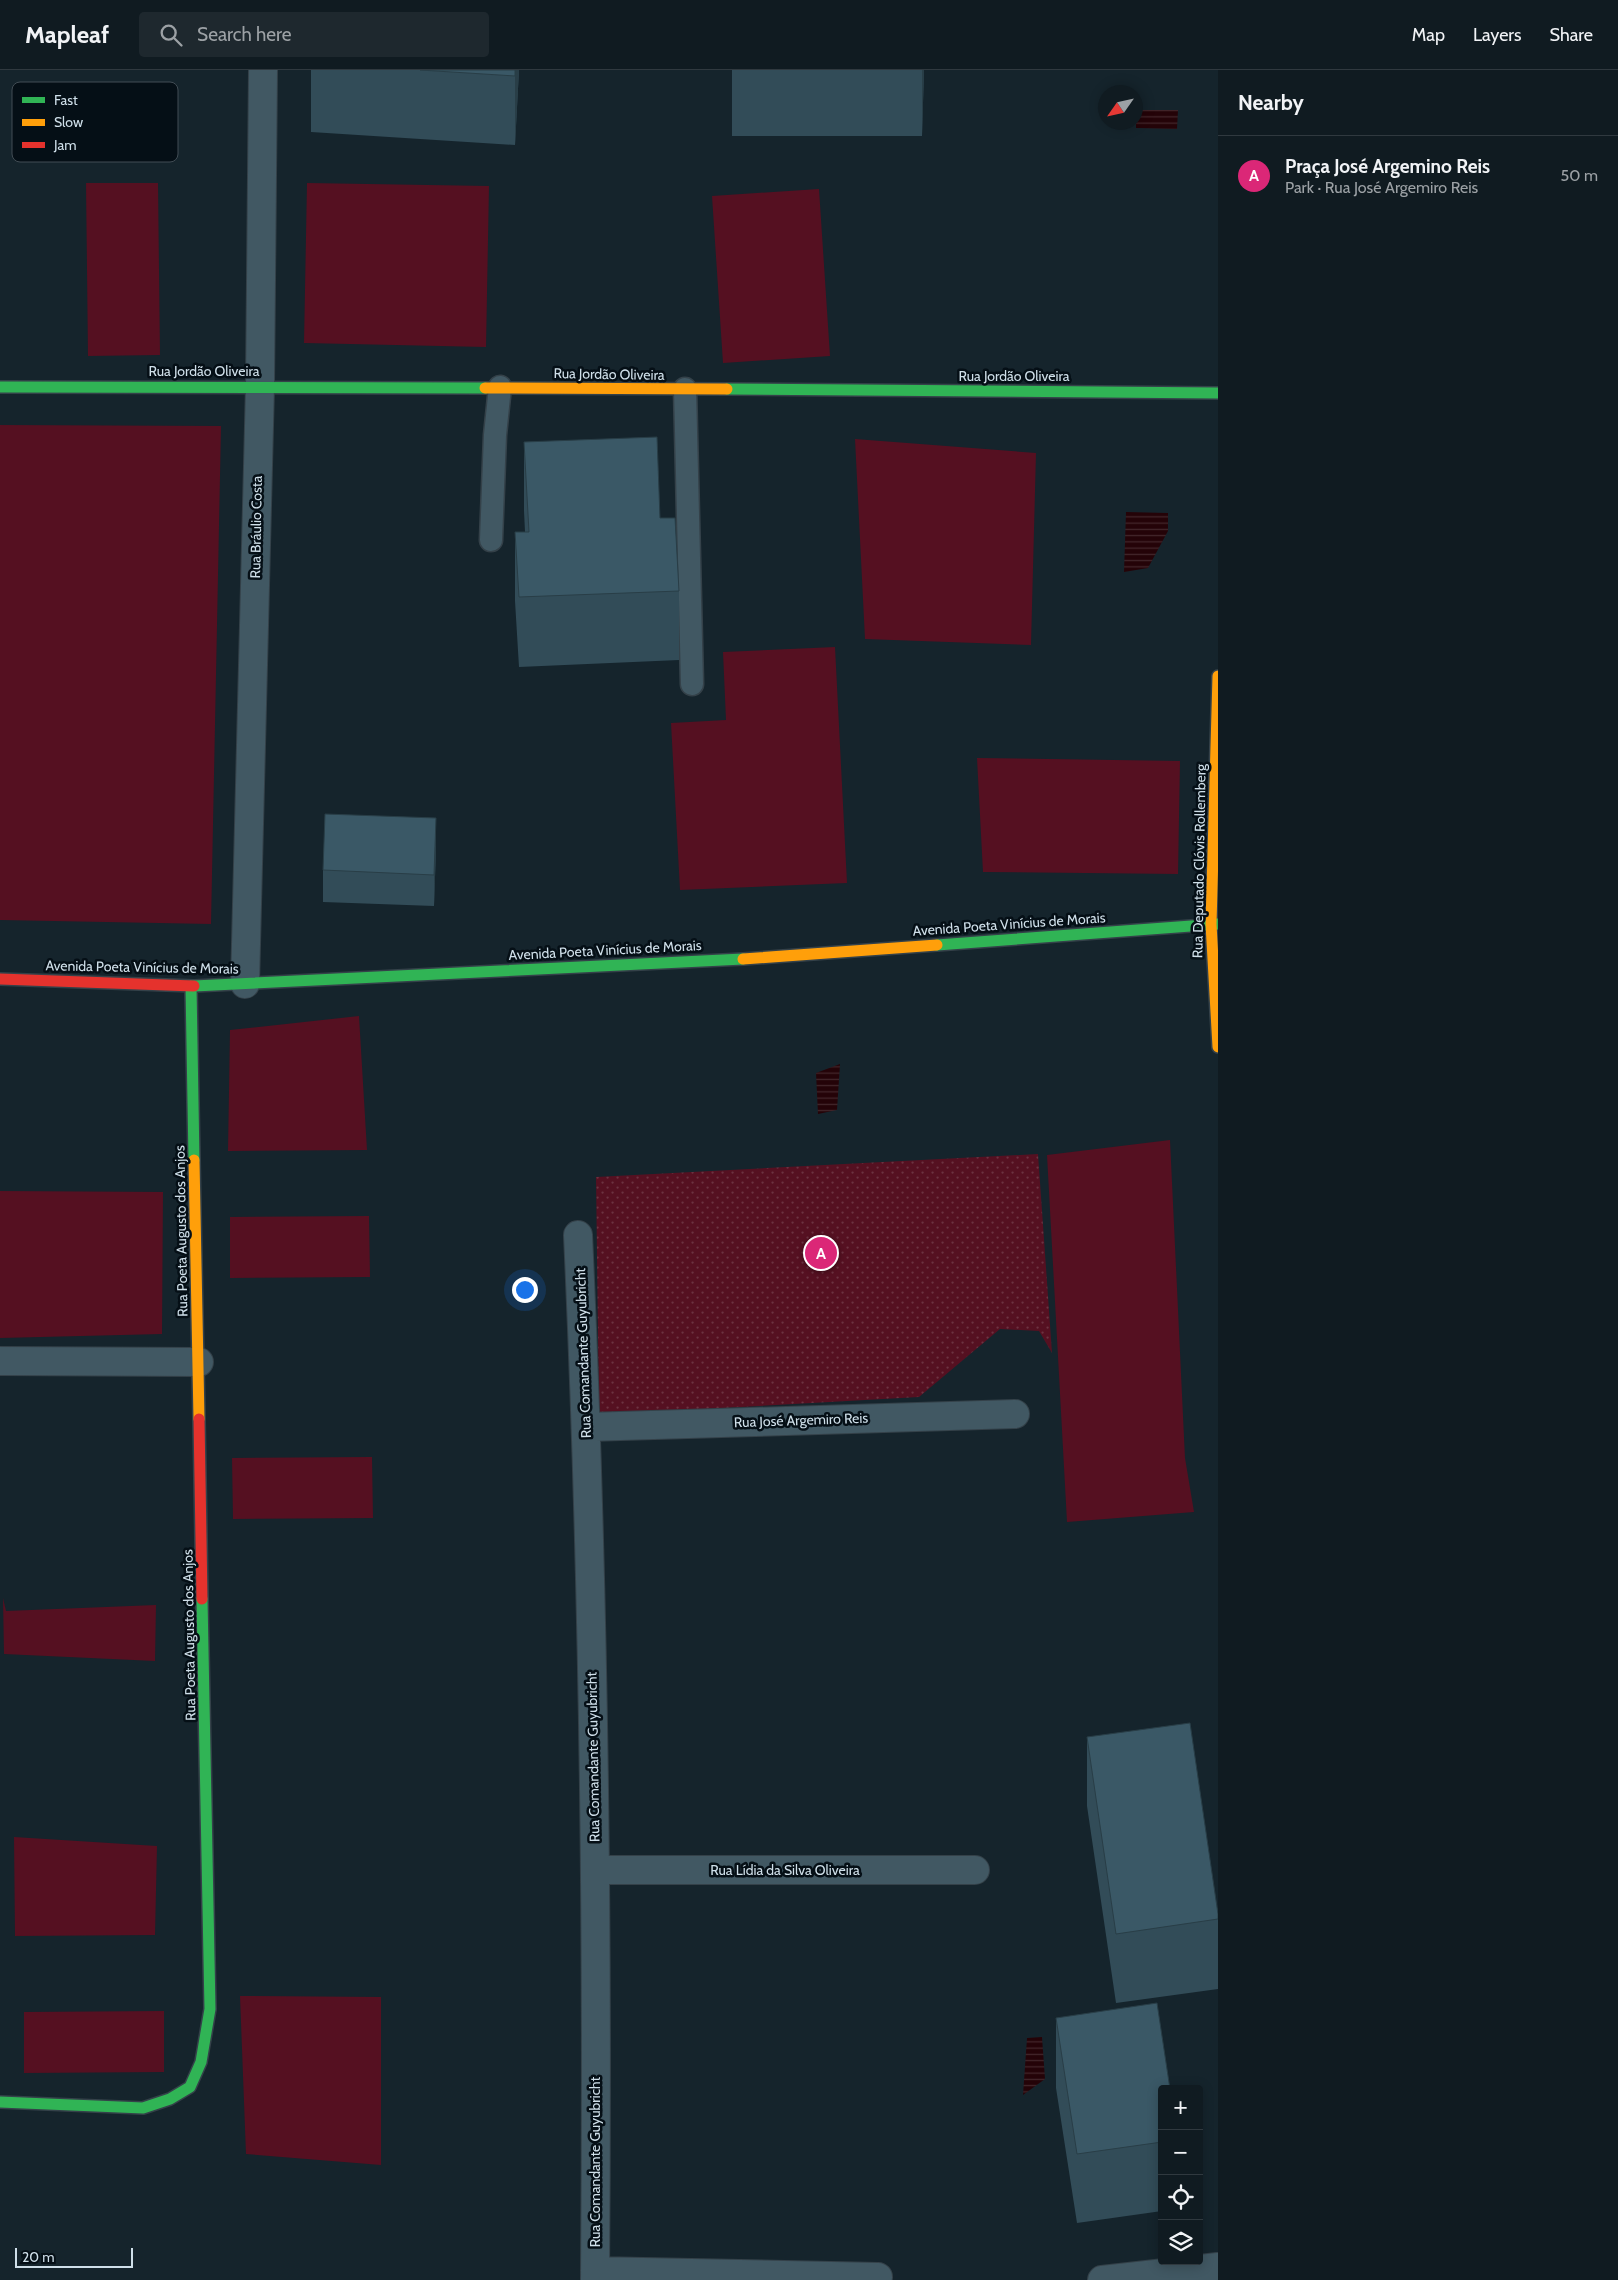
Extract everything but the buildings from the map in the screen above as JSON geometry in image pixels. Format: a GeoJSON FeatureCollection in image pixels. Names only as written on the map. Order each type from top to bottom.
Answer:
{"type":"FeatureCollection","features":[{"type":"Feature","properties":{"kind":"street","name":"Rua Bráulio Costa"},"geometry":{"type":"LineString","coordinates":[[245,984],[260,386],[263,70]]}},
{"type":"Feature","properties":{"kind":"street","name":"Rua Jordão Oliveira"},"geometry":{"type":"LineString","coordinates":[[0,387],[260,386],[1218,393]]}},
{"type":"Feature","properties":{"kind":"street","name":"Rua Deputado Clóvis Rollemberg"},"geometry":{"type":"LineString","coordinates":[[1218,676],[1214,924],[1218,1047]]}},
{"type":"Feature","properties":{"kind":"street","name":"Avenida Poeta Vinícius de Morais"},"geometry":{"type":"LineString","coordinates":[[0,979],[191,986],[245,984],[740,959],[1214,924]]}},
{"type":"Feature","properties":{"kind":"street","name":"Rua Poeta Augusto dos Anjos"},"geometry":{"type":"LineString","coordinates":[[0,2102],[143,2108],[170,2099],[190,2087],[201,2062],[210,2009],[191,986]]}},
{"type":"Feature","properties":{"kind":"street","name":"Rua Comandante Guyubricht"},"geometry":{"type":"LineString","coordinates":[[578,1235],[587,1427],[596,1870],[595,2275]]}},
{"type":"Feature","properties":{"kind":"street"},"geometry":{"type":"LineString","coordinates":[[0,1361],[199,1362]]}},
{"type":"Feature","properties":{"kind":"street","name":"Rua José Argemiro Reis"},"geometry":{"type":"LineString","coordinates":[[587,1427],[1015,1414]]}},
{"type":"Feature","properties":{"kind":"street","name":"Rua Lídia da Silva Oliveira"},"geometry":{"type":"LineString","coordinates":[[596,1870],[975,1870]]}},
{"type":"Feature","properties":{"kind":"street"},"geometry":{"type":"LineString","coordinates":[[1102,2280],[1218,2266]]}},
{"type":"Feature","properties":{"kind":"street"},"geometry":{"type":"LineString","coordinates":[[595,2275],[878,2277]]}},
{"type":"Feature","properties":{"kind":"lane"},"geometry":{"type":"LineString","coordinates":[[491,540],[495,435],[500,388]]}},
{"type":"Feature","properties":{"kind":"lane"},"geometry":{"type":"LineString","coordinates":[[685,389],[692,684]]}},
{"type":"Feature","properties":{"kind":"shaded area"},"geometry":{"type":"Polygon","coordinates":[[[1143,110],[1178,110],[1177,129],[1143,128],[1143,110]]]}},
{"type":"Feature","properties":{"kind":"shaded area"},"geometry":{"type":"Polygon","coordinates":[[[86,183],[158,183],[160,355],[88,356],[86,183]]]}},
{"type":"Feature","properties":{"kind":"shaded area"},"geometry":{"type":"Polygon","coordinates":[[[307,183],[489,186],[486,347],[304,343],[307,183]]]}},
{"type":"Feature","properties":{"kind":"shaded area"},"geometry":{"type":"Polygon","coordinates":[[[819,189],[830,356],[723,363],[712,196],[819,189]]]}},
{"type":"Feature","properties":{"kind":"shaded area"},"geometry":{"type":"Polygon","coordinates":[[[0,425],[221,426],[211,924],[0,920],[0,425]]]}},
{"type":"Feature","properties":{"kind":"shaded area"},"geometry":{"type":"Polygon","coordinates":[[[855,439],[1036,453],[1031,645],[865,639],[855,439]]]}},
{"type":"Feature","properties":{"kind":"shaded area"},"geometry":{"type":"Polygon","coordinates":[[[1126,512],[1168,513],[1168,531],[1148,568],[1124,572],[1126,512]]]}},
{"type":"Feature","properties":{"kind":"shaded area"},"geometry":{"type":"Polygon","coordinates":[[[835,647],[847,883],[680,890],[671,723],[726,720],[723,652],[835,647]]]}},
{"type":"Feature","properties":{"kind":"shaded area"},"geometry":{"type":"Polygon","coordinates":[[[977,758],[1180,761],[1178,874],[983,872],[977,758]]]}},
{"type":"Feature","properties":{"kind":"shaded area"},"geometry":{"type":"Polygon","coordinates":[[[359,1016],[367,1150],[228,1151],[230,1030],[359,1016]]]}},
{"type":"Feature","properties":{"kind":"shaded area"},"geometry":{"type":"Polygon","coordinates":[[[840,1064],[837,1110],[818,1114],[816,1073],[840,1064]]]}},
{"type":"Feature","properties":{"kind":"shaded area"},"geometry":{"type":"Polygon","coordinates":[[[1170,1140],[1185,1458],[1194,1512],[1067,1522],[1047,1155],[1170,1140]]]}},
{"type":"Feature","properties":{"kind":"shaded area"},"geometry":{"type":"Polygon","coordinates":[[[1038,1154],[1052,1353],[1039,1331],[1000,1329],[919,1397],[599,1415],[596,1177],[1038,1154]]]}},
{"type":"Feature","properties":{"kind":"shaded area"},"geometry":{"type":"Polygon","coordinates":[[[0,1191],[163,1192],[162,1334],[0,1338],[0,1191]]]}},
{"type":"Feature","properties":{"kind":"shaded area"},"geometry":{"type":"Polygon","coordinates":[[[369,1216],[370,1277],[230,1278],[230,1217],[369,1216]]]}},
{"type":"Feature","properties":{"kind":"shaded area"},"geometry":{"type":"Polygon","coordinates":[[[372,1457],[373,1518],[233,1519],[232,1458],[372,1457]]]}},
{"type":"Feature","properties":{"kind":"shaded area"},"geometry":{"type":"Polygon","coordinates":[[[3,1598],[6,1611],[156,1605],[155,1661],[4,1654],[3,1598]]]}},
{"type":"Feature","properties":{"kind":"shaded area"},"geometry":{"type":"Polygon","coordinates":[[[14,1837],[157,1846],[155,1935],[15,1936],[14,1837]]]}},
{"type":"Feature","properties":{"kind":"shaded area"},"geometry":{"type":"Polygon","coordinates":[[[240,1996],[381,1997],[381,2165],[246,2154],[240,1996]]]}},
{"type":"Feature","properties":{"kind":"shaded area"},"geometry":{"type":"Polygon","coordinates":[[[164,2011],[164,2072],[24,2073],[24,2012],[164,2011]]]}},
{"type":"Feature","properties":{"kind":"shaded area"},"geometry":{"type":"Polygon","coordinates":[[[1042,2037],[1045,2079],[1023,2095],[1027,2038],[1042,2037]]]}},
{"type":"Feature","properties":{"kind":"traffic: fast"},"geometry":{"type":"LineString","coordinates":[[0,387],[485,388]]}},
{"type":"Feature","properties":{"kind":"traffic: fast"},"geometry":{"type":"LineString","coordinates":[[727,389],[1218,393]]}},
{"type":"Feature","properties":{"kind":"traffic: fast"},"geometry":{"type":"LineString","coordinates":[[937,945],[1218,924]]}},
{"type":"Feature","properties":{"kind":"traffic: fast"},"geometry":{"type":"LineString","coordinates":[[194,986],[743,959]]}},
{"type":"Feature","properties":{"kind":"traffic: fast"},"geometry":{"type":"LineString","coordinates":[[191,986],[194,1160]]}},
{"type":"Feature","properties":{"kind":"traffic: fast"},"geometry":{"type":"LineString","coordinates":[[0,2102],[143,2108],[170,2099],[190,2087],[201,2062],[210,2009],[202,1599]]}},
{"type":"Feature","properties":{"kind":"traffic: slow"},"geometry":{"type":"LineString","coordinates":[[485,388],[727,389]]}},
{"type":"Feature","properties":{"kind":"traffic: slow"},"geometry":{"type":"LineString","coordinates":[[1218,676],[1211,924],[1218,1047]]}},
{"type":"Feature","properties":{"kind":"traffic: slow"},"geometry":{"type":"LineString","coordinates":[[743,959],[937,945]]}},
{"type":"Feature","properties":{"kind":"traffic: slow"},"geometry":{"type":"LineString","coordinates":[[194,1160],[199,1419]]}},
{"type":"Feature","properties":{"kind":"traffic: jam"},"geometry":{"type":"LineString","coordinates":[[0,979],[194,986]]}},
{"type":"Feature","properties":{"kind":"traffic: jam"},"geometry":{"type":"LineString","coordinates":[[199,1419],[202,1599]]}},
{"type":"Feature","properties":{"kind":"place","name":"Praça José Argemino Reis"},"geometry":{"type":"Point","coordinates":[821,1253]}}]}
